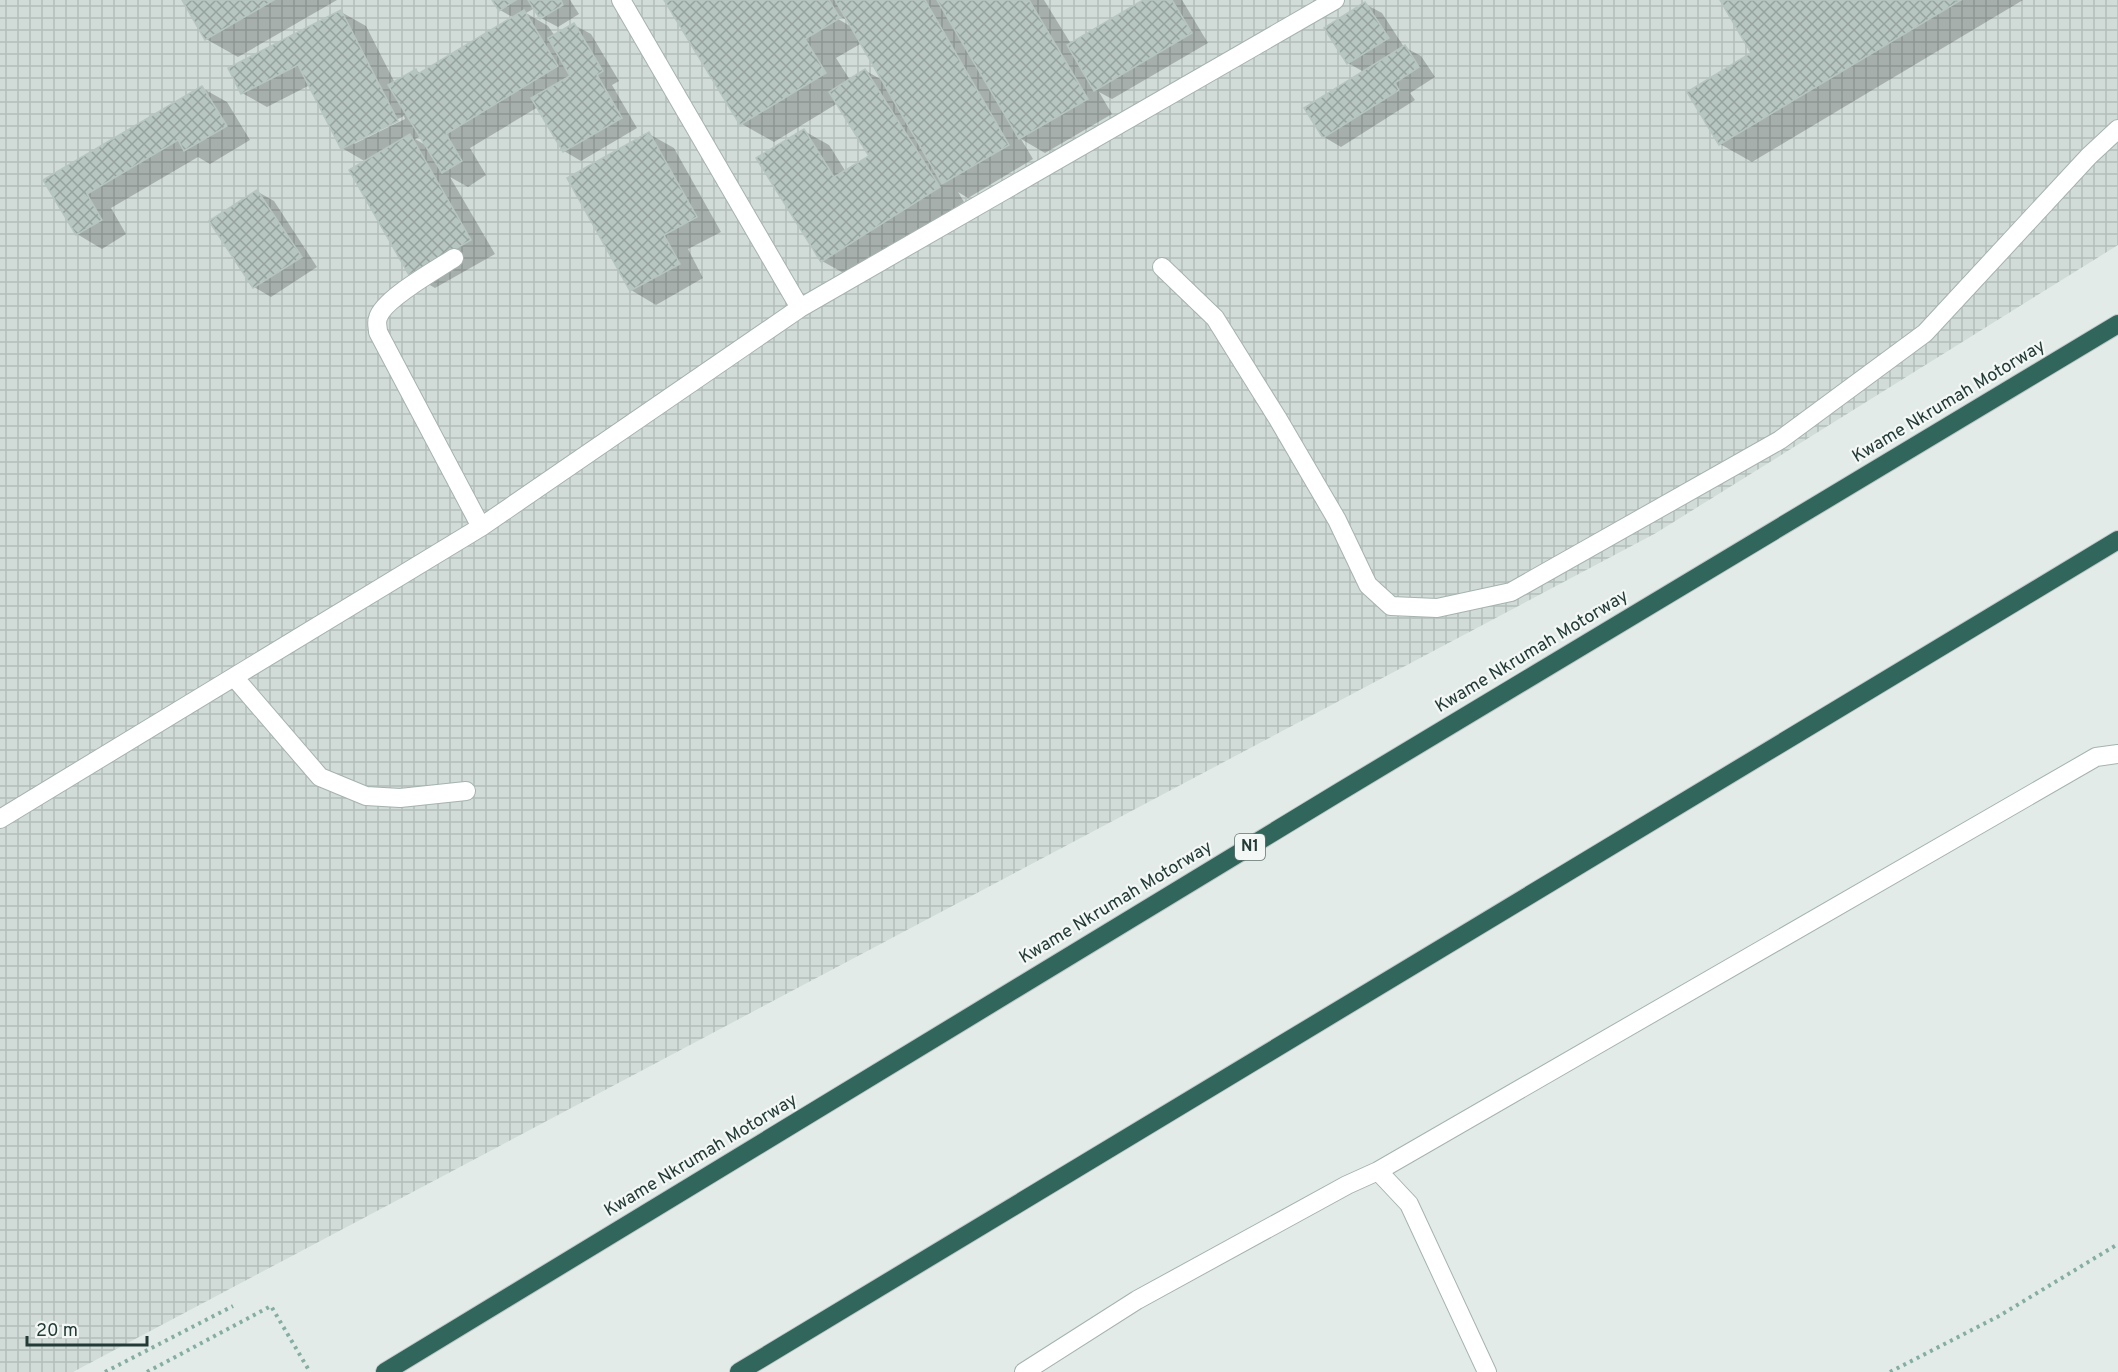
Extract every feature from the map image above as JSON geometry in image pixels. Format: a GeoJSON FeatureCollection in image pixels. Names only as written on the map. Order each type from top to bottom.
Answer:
{"type":"FeatureCollection","features":[{"type":"Feature","properties":{"kind":"highway","name":"Kwame Nkrumah Motorway"},"geometry":{"type":"LineString","coordinates":[[385,1372],[2118,324]]}},
{"type":"Feature","properties":{"kind":"highway"},"geometry":{"type":"LineString","coordinates":[[739,1372],[2118,540]]}},
{"type":"Feature","properties":{"kind":"lane"},"geometry":{"type":"LineString","coordinates":[[621,0],[800,308]]}},
{"type":"Feature","properties":{"kind":"lane"},"geometry":{"type":"LineString","coordinates":[[0,819],[481,527],[800,308],[1335,0]]}},
{"type":"Feature","properties":{"kind":"lane"},"geometry":{"type":"LineString","coordinates":[[1162,267],[1215,318],[1337,520],[1368,585],[1391,606],[1437,608],[1511,592],[1780,440],[1925,333],[2081,164],[2118,129]]}},
{"type":"Feature","properties":{"kind":"lane"},"geometry":{"type":"LineString","coordinates":[[454,258],[387,303],[378,316],[377,323],[378,332],[481,527]]}},
{"type":"Feature","properties":{"kind":"lane"},"geometry":{"type":"LineString","coordinates":[[234,677],[320,777],[366,796],[400,798],[466,791]]}},
{"type":"Feature","properties":{"kind":"lane"},"geometry":{"type":"LineString","coordinates":[[1024,1372],[1137,1299],[1378,1170],[2096,757],[2118,754]]}},
{"type":"Feature","properties":{"kind":"lane"},"geometry":{"type":"LineString","coordinates":[[1378,1170],[1409,1204],[1488,1372]]}},
{"type":"Feature","properties":{"kind":"path"},"geometry":{"type":"LineString","coordinates":[[1890,1372],[1999,1316],[2118,1244]]}},
{"type":"Feature","properties":{"kind":"path"},"geometry":{"type":"LineString","coordinates":[[105,1372],[233,1306]]}},
{"type":"Feature","properties":{"kind":"path"},"geometry":{"type":"LineString","coordinates":[[147,1372],[271,1306],[310,1372]]}},
{"type":"Feature","properties":{"kind":"shaded area"},"geometry":{"type":"Polygon","coordinates":[[[0,0],[2118,0],[2118,245],[1656,533],[73,1372],[0,1372],[0,0]]]}},
{"type":"Feature","properties":{"kind":"building"},"geometry":{"type":"Polygon","coordinates":[[[182,0],[274,0],[205,40],[182,0]]]}},
{"type":"Feature","properties":{"kind":"building"},"geometry":{"type":"Polygon","coordinates":[[[492,0],[516,0],[499,11],[492,0]]]}},
{"type":"Feature","properties":{"kind":"building"},"geometry":{"type":"Polygon","coordinates":[[[528,0],[561,0],[563,5],[540,19],[528,0]]]}},
{"type":"Feature","properties":{"kind":"building"},"geometry":{"type":"Polygon","coordinates":[[[664,0],[829,0],[840,18],[805,39],[826,73],[740,125],[664,0]]]}},
{"type":"Feature","properties":{"kind":"building"},"geometry":{"type":"Polygon","coordinates":[[[835,0],[925,0],[1009,145],[942,184],[835,0]]]}},
{"type":"Feature","properties":{"kind":"building"},"geometry":{"type":"Polygon","coordinates":[[[937,0],[1029,0],[1088,99],[1019,139],[937,0]]]}},
{"type":"Feature","properties":{"kind":"building"},"geometry":{"type":"Polygon","coordinates":[[[1143,0],[1172,0],[1192,33],[1094,91],[1067,45],[1143,0]]]}},
{"type":"Feature","properties":{"kind":"building"},"geometry":{"type":"Polygon","coordinates":[[[1720,0],[1961,0],[1719,145],[1687,92],[1751,53],[1720,0]]]}},
{"type":"Feature","properties":{"kind":"building"},"geometry":{"type":"Polygon","coordinates":[[[1365,2],[1389,38],[1347,64],[1324,28],[1365,2]]]}},
{"type":"Feature","properties":{"kind":"building"},"geometry":{"type":"Polygon","coordinates":[[[341,10],[398,121],[341,149],[298,65],[241,94],[228,68],[341,10]]]}},
{"type":"Feature","properties":{"kind":"building"},"geometry":{"type":"Polygon","coordinates":[[[524,10],[558,66],[446,134],[462,161],[442,173],[388,85],[416,69],[418,74],[524,10]]]}},
{"type":"Feature","properties":{"kind":"building"},"geometry":{"type":"Polygon","coordinates":[[[574,23],[603,71],[597,75],[622,118],[563,152],[531,98],[570,76],[548,38],[574,23]]]}},
{"type":"Feature","properties":{"kind":"building"},"geometry":{"type":"Polygon","coordinates":[[[1405,45],[1419,67],[1395,83],[1399,90],[1323,138],[1304,108],[1405,45]]]}},
{"type":"Feature","properties":{"kind":"building"},"geometry":{"type":"Polygon","coordinates":[[[865,69],[940,187],[821,262],[756,158],[804,129],[834,177],[869,156],[829,92],[865,69]]]}},
{"type":"Feature","properties":{"kind":"building"},"geometry":{"type":"Polygon","coordinates":[[[202,86],[227,126],[184,151],[178,140],[87,194],[102,220],[76,235],[43,180],[202,86]]]}},
{"type":"Feature","properties":{"kind":"building"},"geometry":{"type":"Polygon","coordinates":[[[649,132],[697,217],[664,235],[680,264],[630,291],[567,178],[649,132]]]}},
{"type":"Feature","properties":{"kind":"building"},"geometry":{"type":"Polygon","coordinates":[[[410,134],[471,240],[409,275],[349,170],[410,134]]]}},
{"type":"Feature","properties":{"kind":"building"},"geometry":{"type":"Polygon","coordinates":[[[257,190],[302,257],[253,288],[209,221],[257,190]]]}}]}
